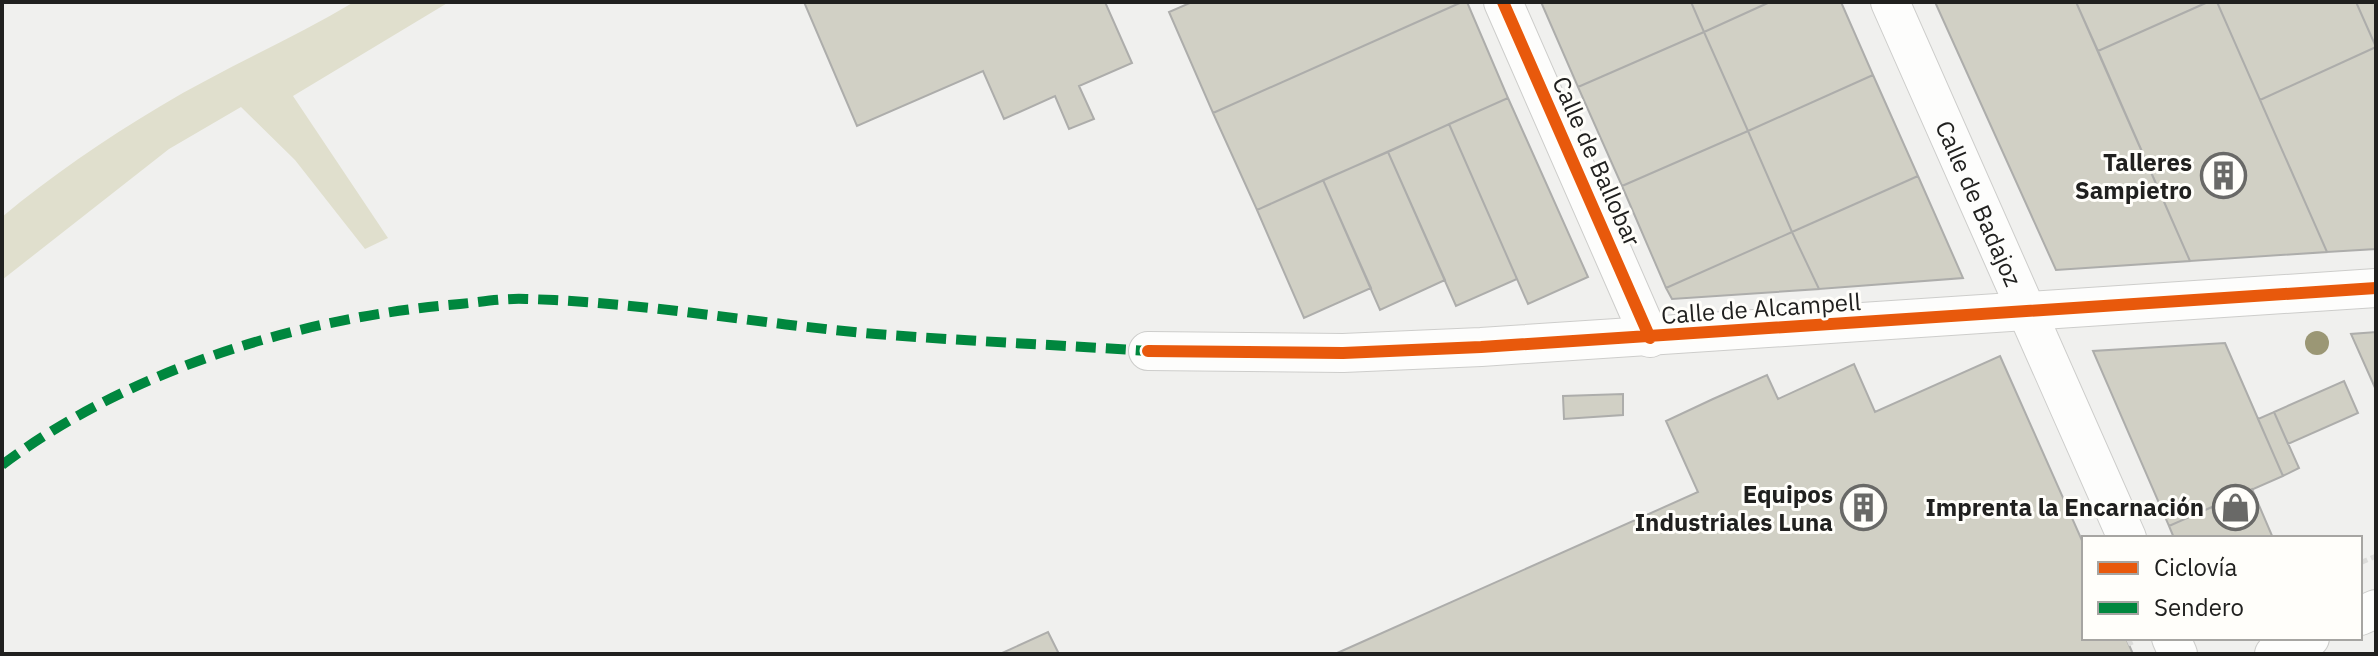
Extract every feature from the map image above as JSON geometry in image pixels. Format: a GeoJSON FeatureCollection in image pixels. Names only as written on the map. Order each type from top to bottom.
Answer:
{"type":"FeatureCollection","features":[{"type":"Feature","properties":{"kind":"street","name":"Calle de Ballobar"},"geometry":{"type":"LineString","coordinates":[[1503,2],[1650,338]]}},
{"type":"Feature","properties":{"kind":"street","name":"Calle de Badajoz"},"geometry":{"type":"LineString","coordinates":[[1890,2],[2126,536]]}},
{"type":"Feature","properties":{"kind":"street","name":"Calle de Alcampell"},"geometry":{"type":"LineString","coordinates":[[1148,351],[1343,353],[1650,338],[2376,288]]}},
{"type":"Feature","properties":{"kind":"street"},"geometry":{"type":"LineString","coordinates":[[2274,654],[2306,640]]}},
{"type":"Feature","properties":{"kind":"green space"},"geometry":{"type":"Polygon","coordinates":[[[354,2],[449,2],[293,96],[388,238],[365,249],[295,160],[241,107],[169,149],[2,280],[2,217],[118,132],[207,80],[354,2]]]}},
{"type":"Feature","properties":{"kind":"building"},"geometry":{"type":"Polygon","coordinates":[[[804,2],[1105,2],[1132,63],[1079,86],[1094,119],[1069,129],[1055,96],[1004,119],[983,71],[857,126],[804,2]]]}},
{"type":"Feature","properties":{"kind":"building"},"geometry":{"type":"Polygon","coordinates":[[[1192,2],[1462,2],[1213,113],[1169,12],[1192,2]]]}},
{"type":"Feature","properties":{"kind":"building"},"geometry":{"type":"Polygon","coordinates":[[[1467,2],[1508,98],[1257,210],[1213,113],[1467,2]]]}},
{"type":"Feature","properties":{"kind":"building"},"geometry":{"type":"Polygon","coordinates":[[[1541,2],[1691,2],[1704,32],[1578,87],[1541,2]]]}},
{"type":"Feature","properties":{"kind":"building"},"geometry":{"type":"Polygon","coordinates":[[[1691,2],[1770,2],[1704,32],[1691,2]]]}},
{"type":"Feature","properties":{"kind":"building"},"geometry":{"type":"Polygon","coordinates":[[[1770,2],[1841,2],[1873,75],[1748,131],[1704,32],[1770,2]]]}},
{"type":"Feature","properties":{"kind":"building"},"geometry":{"type":"Polygon","coordinates":[[[1935,2],[2076,2],[2190,261],[2056,270],[1935,2]]]}},
{"type":"Feature","properties":{"kind":"building"},"geometry":{"type":"Polygon","coordinates":[[[2076,2],[2208,2],[2098,51],[2076,2]]]}},
{"type":"Feature","properties":{"kind":"building","name":"Talleres Sampietro"},"geometry":{"type":"Polygon","coordinates":[[[2208,2],[2217,2],[2327,252],[2190,261],[2098,51],[2208,2]]]}},
{"type":"Feature","properties":{"kind":"building"},"geometry":{"type":"Polygon","coordinates":[[[2217,2],[2356,2],[2376,47],[2260,100],[2217,2]]]}},
{"type":"Feature","properties":{"kind":"building"},"geometry":{"type":"Polygon","coordinates":[[[2356,2],[2376,2],[2376,47],[2356,2]]]}},
{"type":"Feature","properties":{"kind":"building"},"geometry":{"type":"Polygon","coordinates":[[[1704,32],[1748,131],[1622,186],[1578,87],[1704,32]]]}},
{"type":"Feature","properties":{"kind":"building"},"geometry":{"type":"Polygon","coordinates":[[[2376,47],[2376,249],[2327,252],[2260,100],[2376,47]]]}},
{"type":"Feature","properties":{"kind":"building"},"geometry":{"type":"Polygon","coordinates":[[[1873,75],[1918,176],[1792,232],[1748,131],[1873,75]]]}},
{"type":"Feature","properties":{"kind":"building"},"geometry":{"type":"Polygon","coordinates":[[[1508,98],[1588,277],[1528,304],[1449,124],[1508,98]]]}},
{"type":"Feature","properties":{"kind":"building"},"geometry":{"type":"Polygon","coordinates":[[[1449,124],[1517,279],[1456,306],[1388,152],[1449,124]]]}},
{"type":"Feature","properties":{"kind":"building"},"geometry":{"type":"Polygon","coordinates":[[[1748,131],[1792,232],[1666,288],[1622,186],[1748,131]]]}},
{"type":"Feature","properties":{"kind":"building"},"geometry":{"type":"Polygon","coordinates":[[[1388,152],[1445,280],[1380,310],[1323,180],[1388,152]]]}},
{"type":"Feature","properties":{"kind":"building"},"geometry":{"type":"Polygon","coordinates":[[[1918,176],[1963,278],[1819,289],[1792,232],[1918,176]]]}},
{"type":"Feature","properties":{"kind":"building"},"geometry":{"type":"Polygon","coordinates":[[[1323,180],[1371,288],[1304,318],[1257,210],[1323,180]]]}},
{"type":"Feature","properties":{"kind":"building"},"geometry":{"type":"Polygon","coordinates":[[[1792,232],[1819,289],[1672,299],[1666,288],[1792,232]]]}},
{"type":"Feature","properties":{"kind":"building"},"geometry":{"type":"Polygon","coordinates":[[[2376,332],[2376,390],[2351,334],[2376,332]]]}},
{"type":"Feature","properties":{"kind":"building"},"geometry":{"type":"Polygon","coordinates":[[[2225,343],[2283,476],[2169,526],[2093,351],[2225,343]]]}},
{"type":"Feature","properties":{"kind":"building","name":"Equipos Industriales Luna"},"geometry":{"type":"Polygon","coordinates":[[[2000,356],[2082,540],[2082,640],[2127,640],[2133,654],[1335,654],[1698,492],[1666,421],[1713,399],[1767,375],[1778,399],[1854,364],[1875,412],[2000,356]]]}},
{"type":"Feature","properties":{"kind":"building"},"geometry":{"type":"Polygon","coordinates":[[[2344,381],[2358,413],[2288,444],[2274,412],[2344,381]]]}},
{"type":"Feature","properties":{"kind":"building"},"geometry":{"type":"Polygon","coordinates":[[[1623,394],[1623,415],[1564,419],[1563,396],[1623,394]]]}},
{"type":"Feature","properties":{"kind":"building"},"geometry":{"type":"Polygon","coordinates":[[[2274,412],[2299,468],[2283,476],[2258,419],[2274,412]]]}},
{"type":"Feature","properties":{"kind":"building","name":"Imprenta la Encarnación"},"geometry":{"type":"Polygon","coordinates":[[[2252,489],[2272,536],[2173,536],[2169,526],[2252,489]]]}},
{"type":"Feature","properties":{"kind":"building"},"geometry":{"type":"Polygon","coordinates":[[[1048,632],[1059,654],[1000,654],[1048,632]]]}},
{"type":"Feature","properties":{"kind":"marked path"},"geometry":{"type":"LineString","coordinates":[[2,465],[52,431],[105,401],[219,353],[339,321],[493,300],[614,304],[876,334],[1148,351]]}},
{"type":"Feature","properties":{"kind":"cycle path"},"geometry":{"type":"LineString","coordinates":[[1503,2],[1650,338]]}},
{"type":"Feature","properties":{"kind":"cycle path"},"geometry":{"type":"LineString","coordinates":[[1148,351],[1343,353],[1481,347],[2376,288]]}},
{"type":"Feature","properties":{"kind":"place","name":"Talleres Sampietro"},"geometry":{"type":"Point","coordinates":[2223,176]}},
{"type":"Feature","properties":{"kind":"place","name":"Imprenta la Encarnación"},"geometry":{"type":"Point","coordinates":[2235,507]}},
{"type":"Feature","properties":{"kind":"place","name":"Equipos Industriales Luna"},"geometry":{"type":"Point","coordinates":[1864,508]}}]}
